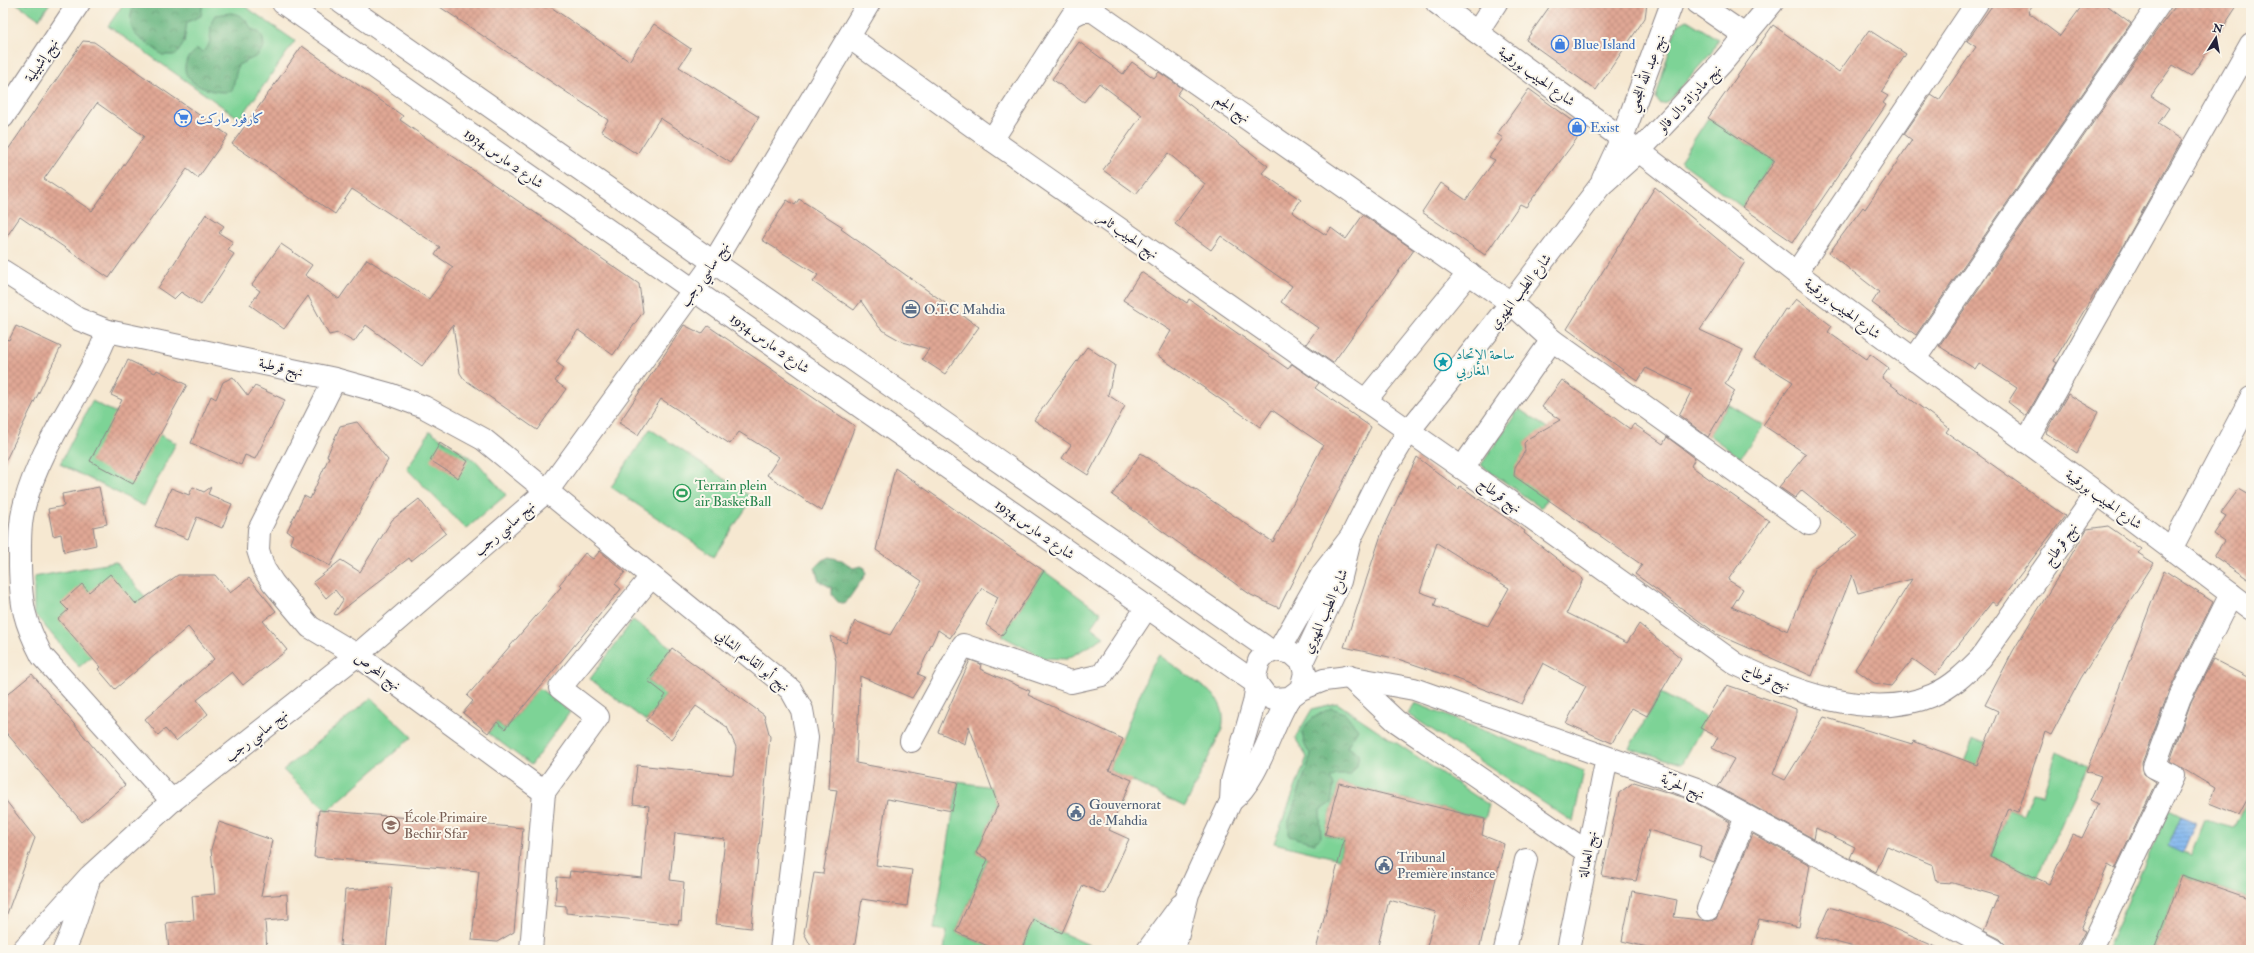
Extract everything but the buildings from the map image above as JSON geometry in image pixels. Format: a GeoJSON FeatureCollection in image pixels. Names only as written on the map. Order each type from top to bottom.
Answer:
{"type":"FeatureCollection","features":[{"type":"Feature","properties":{"kind":"street","name":"نهج إشبيلية"},"geometry":{"type":"LineString","coordinates":[[3,117],[79,3]]}},
{"type":"Feature","properties":{"kind":"street","name":"شارع 2 مارس 1934"},"geometry":{"type":"LineString","coordinates":[[283,3],[1257,684]]}},
{"type":"Feature","properties":{"kind":"street"},"geometry":{"type":"LineString","coordinates":[[342,3],[1199,602],[1275,650],[1292,653],[1302,663],[1318,666],[1348,676],[1396,721],[1587,852]]}},
{"type":"Feature","properties":{"kind":"street","name":"نهج ساسي رجب"},"geometry":{"type":"LineString","coordinates":[[23,950],[90,876],[172,801],[356,655],[548,490],[714,262],[869,3]]}},
{"type":"Feature","properties":{"kind":"street","name":"شارع الحبيب بورقيبة"},"geometry":{"type":"LineString","coordinates":[[1437,3],[1622,138],[1796,273],[2097,493],[2251,609]]}},
{"type":"Feature","properties":{"kind":"street"},"geometry":{"type":"LineString","coordinates":[[1477,32],[1496,3]]}},
{"type":"Feature","properties":{"kind":"street","name":"نهج عبد الله اللجمي"},"geometry":{"type":"LineString","coordinates":[[1600,186],[1622,138],[1672,3]]}},
{"type":"Feature","properties":{"kind":"street"},"geometry":{"type":"LineString","coordinates":[[1698,3],[1746,36]]}},
{"type":"Feature","properties":{"kind":"street","name":"نهج مادزاة دال فالو"},"geometry":{"type":"LineString","coordinates":[[1600,186],[1639,151],[1746,36],[1772,3]]}},
{"type":"Feature","properties":{"kind":"street"},"geometry":{"type":"LineString","coordinates":[[1796,273],[1977,3]]}},
{"type":"Feature","properties":{"kind":"street"},"geometry":{"type":"LineString","coordinates":[[1914,360],[2160,3]]}},
{"type":"Feature","properties":{"kind":"street","name":"نهج الجم"},"geometry":{"type":"LineString","coordinates":[[992,140],[1072,16],[1082,10],[1092,11],[1511,303],[1552,340],[1810,524]]}},
{"type":"Feature","properties":{"kind":"street","name":"نهج الحبيب ثامر"},"geometry":{"type":"LineString","coordinates":[[849,37],[992,140],[1408,432]]}},
{"type":"Feature","properties":{"kind":"street"},"geometry":{"type":"LineString","coordinates":[[2026,442],[2251,44]]}},
{"type":"Feature","properties":{"kind":"street","name":"شارع الطيب المهيري"},"geometry":{"type":"LineString","coordinates":[[1275,650],[1323,573],[1351,537],[1382,475],[1408,432],[1511,303],[1600,186]]}},
{"type":"Feature","properties":{"kind":"street","name":"نهج قرطبة"},"geometry":{"type":"LineString","coordinates":[[3,271],[78,319],[108,331],[335,379],[389,394],[424,407],[483,439],[548,490]]}},
{"type":"Feature","properties":{"kind":"street"},"geometry":{"type":"LineString","coordinates":[[1365,401],[1469,273]]}},
{"type":"Feature","properties":{"kind":"street"},"geometry":{"type":"LineString","coordinates":[[108,331],[100,352],[43,456],[24,504],[19,532],[21,601],[29,630],[42,656],[172,801]]}},
{"type":"Feature","properties":{"kind":"street"},"geometry":{"type":"LineString","coordinates":[[1462,468],[1552,340]]}},
{"type":"Feature","properties":{"kind":"street","name":"نهج المحرص"},"geometry":{"type":"LineString","coordinates":[[335,379],[259,530],[258,550],[264,569],[273,583],[310,626],[356,655],[544,792]]}},
{"type":"Feature","properties":{"kind":"street"},"geometry":{"type":"LineString","coordinates":[[2171,549],[2251,398]]}},
{"type":"Feature","properties":{"kind":"street","name":"نهج قرطاج"},"geometry":{"type":"LineString","coordinates":[[1408,432],[1462,468],[1736,664],[1778,684],[1853,704],[1889,706],[1932,696],[1958,680],[1981,658],[2097,493]]}},
{"type":"Feature","properties":{"kind":"street","name":"نهج أبو القاسم الشابي"},"geometry":{"type":"LineString","coordinates":[[548,490],[651,577],[791,690],[802,710],[807,738],[780,950]]}},
{"type":"Feature","properties":{"kind":"street"},"geometry":{"type":"LineString","coordinates":[[1084,563],[1102,534]]}},
{"type":"Feature","properties":{"kind":"street","name":"شارع الطيب المهيري"},"geometry":{"type":"LineString","coordinates":[[1302,663],[1340,581],[1348,555],[1351,537]]}},
{"type":"Feature","properties":{"kind":"street"},"geometry":{"type":"LineString","coordinates":[[531,950],[544,792],[598,718],[560,688],[651,577]]}},
{"type":"Feature","properties":{"kind":"street"},"geometry":{"type":"LineString","coordinates":[[2090,950],[2173,776],[2154,767],[2180,697],[2231,594]]}},
{"type":"Feature","properties":{"kind":"street"},"geometry":{"type":"LineString","coordinates":[[1181,630],[1199,602]]}},
{"type":"Feature","properties":{"kind":"street"},"geometry":{"type":"LineString","coordinates":[[911,741],[963,646],[1071,682],[1102,675],[1147,607]]}},
{"type":"Feature","properties":{"kind":"street"},"geometry":{"type":"LineString","coordinates":[[1148,950],[1188,894],[1231,801],[1233,776],[1254,703],[1257,684],[1256,668],[1264,655],[1275,650]]}},
{"type":"Feature","properties":{"kind":"street"},"geometry":{"type":"LineString","coordinates":[[1231,801],[1246,787],[1275,723],[1304,681],[1302,663]]}},
{"type":"Feature","properties":{"kind":"street"},"geometry":{"type":"LineString","coordinates":[[1257,684],[1266,696],[1281,700],[1324,680],[1348,676]]}},
{"type":"Feature","properties":{"kind":"street","name":"نهج الحرّيّة"},"geometry":{"type":"LineString","coordinates":[[1348,676],[1414,689],[1694,788],[1994,950]]}},
{"type":"Feature","properties":{"kind":"street","name":"نهج العدالة"},"geometry":{"type":"LineString","coordinates":[[1568,950],[1607,758]]}},
{"type":"Feature","properties":{"kind":"street"},"geometry":{"type":"LineString","coordinates":[[1708,909],[1746,817]]}},
{"type":"Feature","properties":{"kind":"street"},"geometry":{"type":"LineString","coordinates":[[1505,950],[1526,860]]}},
{"type":"Feature","properties":{"kind":"street"},"geometry":{"type":"LineString","coordinates":[[64,950],[71,934],[90,876]]}},
{"type":"Feature","properties":{"kind":"street"},"geometry":{"type":"LineString","coordinates":[[1174,950],[1188,894]]}},
{"type":"Feature","properties":{"kind":"green space"},"geometry":{"type":"Polygon","coordinates":[[[16,3],[50,3],[39,19],[16,3]]]}},
{"type":"Feature","properties":{"kind":"green space"},"geometry":{"type":"Polygon","coordinates":[[[124,3],[240,3],[295,41],[240,119],[108,26],[124,3]]]}},
{"type":"Feature","properties":{"kind":"green space"},"geometry":{"type":"Polygon","coordinates":[[[141,3],[203,3],[201,16],[187,22],[184,43],[176,55],[162,55],[138,37],[134,32],[131,26],[132,9],[141,3]]]}},
{"type":"Feature","properties":{"kind":"green space"},"geometry":{"type":"Polygon","coordinates":[[[231,13],[243,18],[251,29],[260,33],[264,47],[257,56],[238,65],[232,91],[218,92],[202,88],[189,79],[186,73],[186,63],[197,49],[203,52],[207,48],[210,39],[212,20],[215,15],[231,13]]]}},
{"type":"Feature","properties":{"kind":"green space"},"geometry":{"type":"Polygon","coordinates":[[[1687,20],[1718,39],[1712,52],[1667,103],[1660,104],[1656,98],[1674,34],[1678,25],[1687,20]]]}},
{"type":"Feature","properties":{"kind":"green space"},"geometry":{"type":"Polygon","coordinates":[[[1708,118],[1774,161],[1742,207],[1680,161],[1708,118]]]}},
{"type":"Feature","properties":{"kind":"green space"},"geometry":{"type":"Polygon","coordinates":[[[92,401],[176,443],[144,506],[60,464],[92,401]]]}},
{"type":"Feature","properties":{"kind":"green space"},"geometry":{"type":"Polygon","coordinates":[[[1728,404],[1763,425],[1740,458],[1709,435],[1728,404]]]}},
{"type":"Feature","properties":{"kind":"green space"},"geometry":{"type":"Polygon","coordinates":[[[1519,409],[1580,450],[1541,508],[1481,465],[1519,409]]]}},
{"type":"Feature","properties":{"kind":"green space","name":"Terrain plein air BasketBall"},"geometry":{"type":"Polygon","coordinates":[[[650,429],[753,498],[714,556],[611,487],[650,429]]]}},
{"type":"Feature","properties":{"kind":"green space"},"geometry":{"type":"Polygon","coordinates":[[[430,431],[477,462],[506,495],[466,529],[407,469],[430,431]]]}},
{"type":"Feature","properties":{"kind":"green space"},"geometry":{"type":"Polygon","coordinates":[[[829,557],[842,560],[853,568],[861,566],[865,568],[866,574],[845,604],[838,602],[832,595],[832,588],[819,581],[815,567],[822,560],[829,557]]]}},
{"type":"Feature","properties":{"kind":"green space"},"geometry":{"type":"Polygon","coordinates":[[[116,562],[152,605],[79,667],[34,613],[34,577],[116,562]]]}},
{"type":"Feature","properties":{"kind":"green space"},"geometry":{"type":"Polygon","coordinates":[[[1044,571],[1101,613],[1091,627],[1104,637],[1067,659],[1044,658],[1002,636],[1044,571]]]}},
{"type":"Feature","properties":{"kind":"green space"},"geometry":{"type":"Polygon","coordinates":[[[633,620],[672,648],[648,681],[666,695],[646,721],[590,679],[633,620]]]}},
{"type":"Feature","properties":{"kind":"green space"},"geometry":{"type":"Polygon","coordinates":[[[1159,655],[1213,694],[1221,706],[1223,715],[1222,729],[1185,807],[1109,770],[1151,667],[1159,655]]]}},
{"type":"Feature","properties":{"kind":"green space"},"geometry":{"type":"Polygon","coordinates":[[[533,683],[570,712],[531,765],[488,733],[497,722],[505,729],[533,695],[533,683]]]}},
{"type":"Feature","properties":{"kind":"green space"},"geometry":{"type":"Polygon","coordinates":[[[1661,693],[1707,718],[1682,764],[1629,748],[1661,693]]]}},
{"type":"Feature","properties":{"kind":"green space"},"geometry":{"type":"Polygon","coordinates":[[[371,698],[412,737],[327,811],[283,770],[371,698]]]}},
{"type":"Feature","properties":{"kind":"green space"},"geometry":{"type":"Polygon","coordinates":[[[1337,703],[1489,805],[1485,819],[1339,783],[1325,834],[1344,840],[1339,859],[1274,843],[1307,757],[1295,738],[1312,709],[1337,703]]]}},
{"type":"Feature","properties":{"kind":"green space"},"geometry":{"type":"Polygon","coordinates":[[[1415,703],[1584,771],[1573,822],[1408,714],[1415,703]]]}},
{"type":"Feature","properties":{"kind":"green space"},"geometry":{"type":"Polygon","coordinates":[[[1331,708],[1345,713],[1358,729],[1347,747],[1359,754],[1357,766],[1350,775],[1336,775],[1330,779],[1334,785],[1331,803],[1320,810],[1321,837],[1315,843],[1289,836],[1289,821],[1311,755],[1303,738],[1305,726],[1309,721],[1331,708]]]}},
{"type":"Feature","properties":{"kind":"green space"},"geometry":{"type":"Polygon","coordinates":[[[1973,739],[1986,742],[1967,793],[2023,814],[2032,792],[2043,794],[2057,751],[2088,766],[2037,878],[1990,856],[2005,820],[1950,798],[1973,739]]]}},
{"type":"Feature","properties":{"kind":"green space"},"geometry":{"type":"Polygon","coordinates":[[[958,782],[992,787],[998,805],[976,853],[988,859],[956,932],[997,950],[944,950],[947,931],[934,929],[958,782]]]}},
{"type":"Feature","properties":{"kind":"green space"},"geometry":{"type":"Polygon","coordinates":[[[2247,800],[2251,801],[2251,893],[2249,898],[2182,875],[2154,950],[2106,950],[2169,810],[2181,816],[2168,846],[2191,855],[2205,820],[2234,828],[2247,800]]]}},
{"type":"Feature","properties":{"kind":"green space"},"geometry":{"type":"Polygon","coordinates":[[[1034,920],[1100,950],[1021,950],[1034,920]]]}},
{"type":"Feature","properties":{"kind":"water"},"geometry":{"type":"Polygon","coordinates":[[[2181,816],[2196,822],[2183,853],[2168,846],[2181,816]]]}},
{"type":"Feature","properties":{"kind":"place","name":"Blue Island"},"geometry":{"type":"Point","coordinates":[1560,44]}},
{"type":"Feature","properties":{"kind":"place","name":"كارفور ماركت"},"geometry":{"type":"Point","coordinates":[183,118]}},
{"type":"Feature","properties":{"kind":"place","name":"Exist"},"geometry":{"type":"Point","coordinates":[1577,127]}},
{"type":"Feature","properties":{"kind":"place","name":"O.T.C Mahdia"},"geometry":{"type":"Point","coordinates":[911,309]}},
{"type":"Feature","properties":{"kind":"place","name":"ساحة الإتحاد المغاربي"},"geometry":{"type":"Point","coordinates":[1443,362]}},
{"type":"Feature","properties":{"kind":"place","name":"Terrain plein air BasketBall"},"geometry":{"type":"Point","coordinates":[682,493]}},
{"type":"Feature","properties":{"kind":"place","name":"Gouvernorat de Mahdia"},"geometry":{"type":"Point","coordinates":[1076,812]}},
{"type":"Feature","properties":{"kind":"place","name":"École Primaire Bechir Sfar"},"geometry":{"type":"Point","coordinates":[391,825]}},
{"type":"Feature","properties":{"kind":"place","name":"Tribunal Première instance"},"geometry":{"type":"Point","coordinates":[1384,865]}}]}
